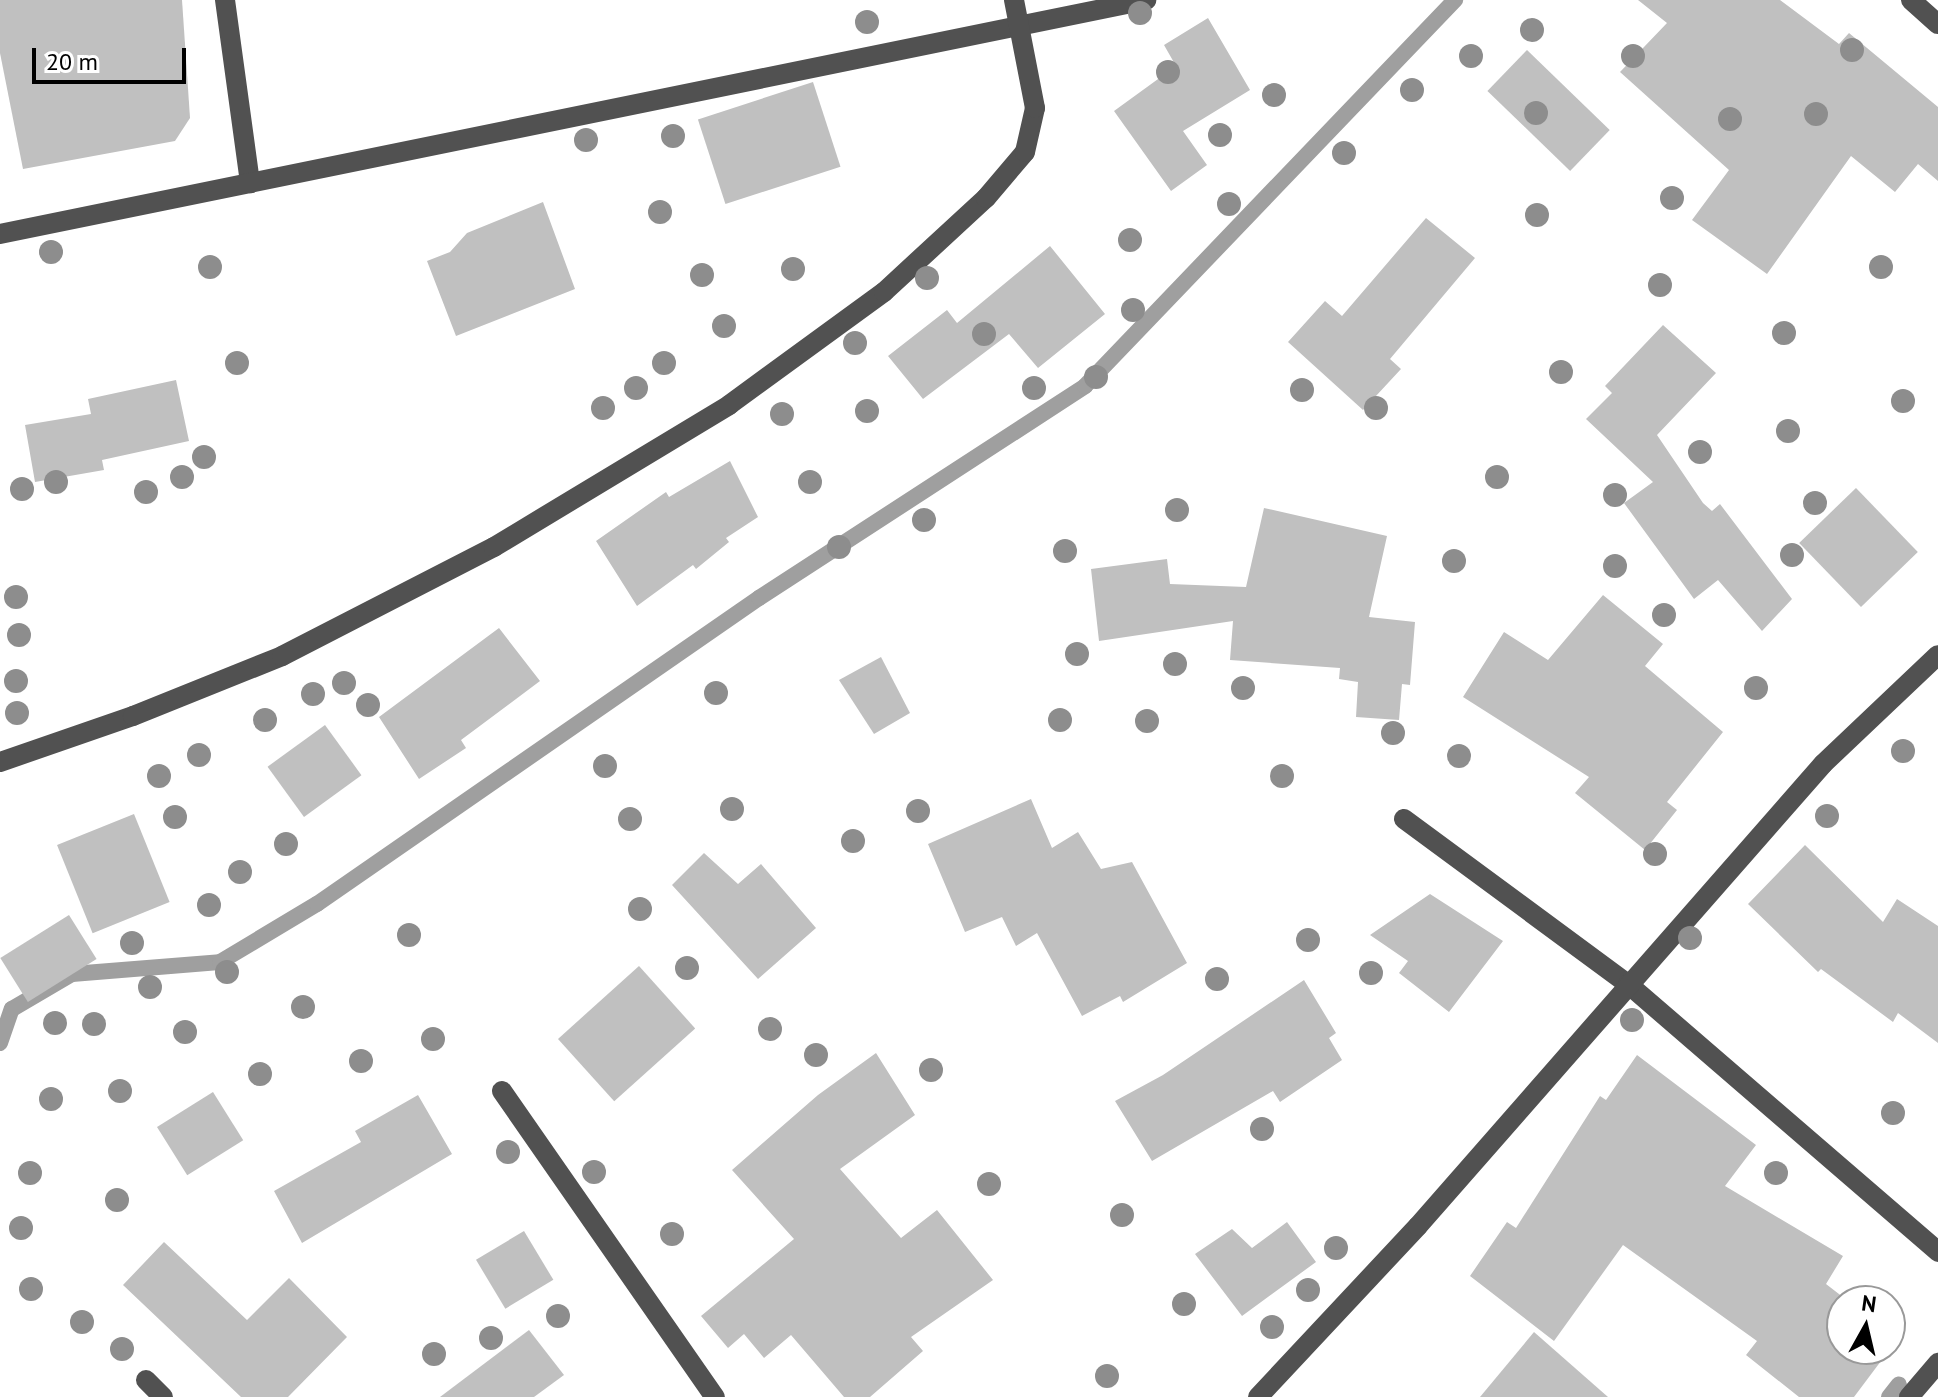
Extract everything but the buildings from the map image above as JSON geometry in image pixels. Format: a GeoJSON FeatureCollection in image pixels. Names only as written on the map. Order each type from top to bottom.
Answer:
{"type":"FeatureCollection","features":[{"type":"Feature","properties":{"kind":"street"},"geometry":{"type":"LineString","coordinates":[[225,0],[250,183]]}},
{"type":"Feature","properties":{"kind":"street"},"geometry":{"type":"LineString","coordinates":[[0,762],[133,716],[282,656],[494,547],[741,397],[884,292],[986,198],[1025,152],[1035,108],[1014,0]]}},
{"type":"Feature","properties":{"kind":"street"},"geometry":{"type":"LineString","coordinates":[[0,234],[1146,0]]}},
{"type":"Feature","properties":{"kind":"street"},"geometry":{"type":"LineString","coordinates":[[1911,0],[1938,24]]}},
{"type":"Feature","properties":{"kind":"street"},"geometry":{"type":"LineString","coordinates":[[1258,1397],[1418,1226],[1823,764],[1938,655]]}},
{"type":"Feature","properties":{"kind":"street"},"geometry":{"type":"LineString","coordinates":[[1404,819],[1628,984],[1938,1252]]}},
{"type":"Feature","properties":{"kind":"street"},"geometry":{"type":"LineString","coordinates":[[502,1091],[715,1397]]}},
{"type":"Feature","properties":{"kind":"street"},"geometry":{"type":"LineString","coordinates":[[1909,1397],[1938,1363]]}},
{"type":"Feature","properties":{"kind":"street"},"geometry":{"type":"LineString","coordinates":[[146,1380],[163,1397]]}},
{"type":"Feature","properties":{"kind":"waterway"},"geometry":{"type":"LineString","coordinates":[[0,1043],[12,1009],[72,974],[220,962],[317,904],[759,598],[1085,386],[1455,0]]}},
{"type":"Feature","properties":{"kind":"waterway"},"geometry":{"type":"LineString","coordinates":[[1889,1397],[1899,1384]]}}]}
